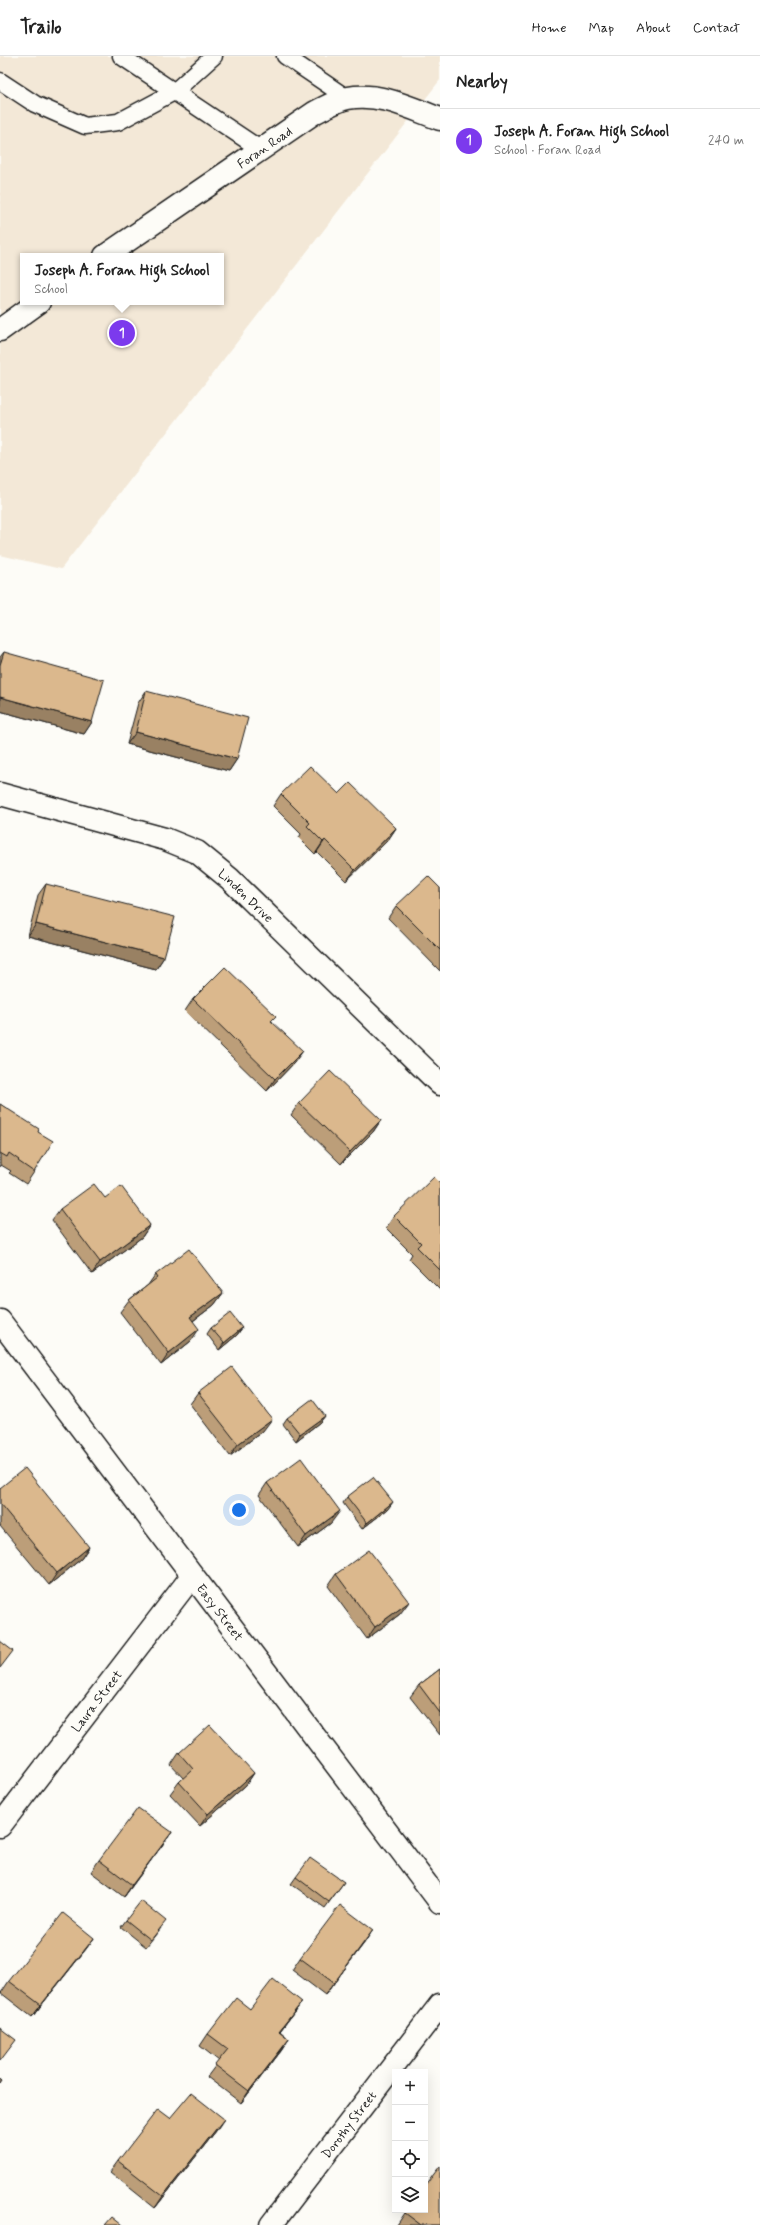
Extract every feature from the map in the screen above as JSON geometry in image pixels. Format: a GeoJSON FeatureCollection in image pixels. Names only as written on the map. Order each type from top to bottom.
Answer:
{"type":"FeatureCollection","features":[{"type":"Feature","properties":{"kind":"street","name":"Foran Road"},"geometry":{"type":"LineString","coordinates":[[109,253],[314,113],[347,98],[368,97],[387,99],[440,119]]}},
{"type":"Feature","properties":{"kind":"street"},"geometry":{"type":"LineString","coordinates":[[0,330],[35,305]]}},
{"type":"Feature","properties":{"kind":"street","name":"Linden Drive"},"geometry":{"type":"LineString","coordinates":[[0,794],[165,839],[197,852],[230,879],[440,1084]]}},
{"type":"Feature","properties":{"kind":"street","name":"Easy Street"},"geometry":{"type":"LineString","coordinates":[[0,1321],[440,1902]]}},
{"type":"Feature","properties":{"kind":"street","name":"Laura Street"},"geometry":{"type":"LineString","coordinates":[[0,1826],[192,1576]]}},
{"type":"Feature","properties":{"kind":"street","name":"Dorothy Street"},"geometry":{"type":"LineString","coordinates":[[271,2225],[440,2005]]}},
{"type":"Feature","properties":{"kind":"lane"},"geometry":{"type":"LineString","coordinates":[[121,56],[260,149]]}},
{"type":"Feature","properties":{"kind":"lane"},"geometry":{"type":"LineString","coordinates":[[0,81],[34,104],[85,126],[118,122],[174,92],[214,56]]}},
{"type":"Feature","properties":{"kind":"lane"},"geometry":{"type":"LineString","coordinates":[[285,56],[347,98]]}},
{"type":"Feature","properties":{"kind":"shaded area"},"geometry":{"type":"Polygon","coordinates":[[[0,56],[440,56],[440,80],[61,569],[0,555],[0,56]]]}},
{"type":"Feature","properties":{"kind":"building"},"geometry":{"type":"Polygon","coordinates":[[[4,652],[104,680],[92,722],[0,697],[0,665],[4,652]]]}},
{"type":"Feature","properties":{"kind":"building"},"geometry":{"type":"Polygon","coordinates":[[[146,691],[248,718],[237,759],[136,732],[146,691]]]}},
{"type":"Feature","properties":{"kind":"building"},"geometry":{"type":"Polygon","coordinates":[[[310,766],[339,794],[350,783],[396,828],[355,870],[325,840],[323,842],[307,826],[310,823],[281,794],[310,766]]]}},
{"type":"Feature","properties":{"kind":"building"},"geometry":{"type":"Polygon","coordinates":[[[428,876],[440,888],[440,950],[396,906],[428,876]]]}},
{"type":"Feature","properties":{"kind":"building"},"geometry":{"type":"Polygon","coordinates":[[[46,884],[175,917],[164,957],[36,924],[46,884]]]}},
{"type":"Feature","properties":{"kind":"building"},"geometry":{"type":"Polygon","coordinates":[[[225,967],[276,1016],[271,1021],[303,1051],[275,1079],[193,999],[225,967]]]}},
{"type":"Feature","properties":{"kind":"building"},"geometry":{"type":"Polygon","coordinates":[[[330,1071],[381,1120],[350,1152],[299,1103],[330,1071]]]}},
{"type":"Feature","properties":{"kind":"building"},"geometry":{"type":"Polygon","coordinates":[[[0,1104],[39,1129],[38,1132],[53,1141],[34,1172],[9,1153],[7,1157],[0,1153],[0,1104]]]}},
{"type":"Feature","properties":{"kind":"building"},"geometry":{"type":"Polygon","coordinates":[[[434,1177],[440,1183],[440,1270],[417,1247],[421,1243],[394,1216],[434,1177]]]}},
{"type":"Feature","properties":{"kind":"building"},"geometry":{"type":"Polygon","coordinates":[[[94,1184],[105,1198],[121,1186],[150,1225],[100,1262],[60,1209],[94,1184]]]}},
{"type":"Feature","properties":{"kind":"building"},"geometry":{"type":"Polygon","coordinates":[[[189,1249],[223,1293],[190,1317],[199,1329],[169,1353],[129,1300],[157,1278],[155,1275],[189,1249]]]}},
{"type":"Feature","properties":{"kind":"building"},"geometry":{"type":"Polygon","coordinates":[[[230,1313],[242,1328],[224,1343],[211,1328],[230,1313]]]}},
{"type":"Feature","properties":{"kind":"building"},"geometry":{"type":"Polygon","coordinates":[[[232,1367],[272,1419],[238,1444],[198,1393],[232,1367]]]}},
{"type":"Feature","properties":{"kind":"building"},"geometry":{"type":"Polygon","coordinates":[[[312,1399],[325,1416],[300,1434],[287,1418],[312,1399]]]}},
{"type":"Feature","properties":{"kind":"building"},"geometry":{"type":"Polygon","coordinates":[[[301,1458],[340,1511],[306,1536],[267,1483],[301,1458]]]}},
{"type":"Feature","properties":{"kind":"building"},"geometry":{"type":"Polygon","coordinates":[[[25,1468],[89,1547],[57,1573],[0,1504],[0,1488],[25,1468]]]}},
{"type":"Feature","properties":{"kind":"building"},"geometry":{"type":"Polygon","coordinates":[[[373,1477],[393,1502],[367,1523],[347,1497],[373,1477]]]}},
{"type":"Feature","properties":{"kind":"building"},"geometry":{"type":"Polygon","coordinates":[[[369,1550],[409,1602],[375,1627],[336,1574],[369,1550]]]}},
{"type":"Feature","properties":{"kind":"building"},"geometry":{"type":"Polygon","coordinates":[[[0,1641],[13,1651],[0,1668],[0,1641]]]}},
{"type":"Feature","properties":{"kind":"building"},"geometry":{"type":"Polygon","coordinates":[[[440,1669],[440,1713],[419,1685],[440,1669]]]}},
{"type":"Feature","properties":{"kind":"building"},"geometry":{"type":"Polygon","coordinates":[[[210,1725],[254,1773],[208,1814],[179,1782],[193,1769],[179,1753],[210,1725]]]}},
{"type":"Feature","properties":{"kind":"building"},"geometry":{"type":"Polygon","coordinates":[[[138,1808],[172,1832],[132,1885],[99,1860],[138,1808]]]}},
{"type":"Feature","properties":{"kind":"building"},"geometry":{"type":"Polygon","coordinates":[[[310,1858],[344,1882],[329,1902],[296,1877],[310,1858]]]}},
{"type":"Feature","properties":{"kind":"building"},"geometry":{"type":"Polygon","coordinates":[[[141,1901],[166,1921],[151,1940],[126,1920],[141,1901]]]}},
{"type":"Feature","properties":{"kind":"building"},"geometry":{"type":"Polygon","coordinates":[[[340,1905],[373,1930],[334,1983],[300,1958],[340,1905]]]}},
{"type":"Feature","properties":{"kind":"building"},"geometry":{"type":"Polygon","coordinates":[[[63,1913],[94,1938],[41,2005],[9,1981],[63,1913]]]}},
{"type":"Feature","properties":{"kind":"building"},"geometry":{"type":"Polygon","coordinates":[[[273,1979],[302,2002],[279,2031],[289,2039],[249,2091],[215,2065],[228,2049],[208,2034],[236,1998],[250,2009],[273,1979]]]}},
{"type":"Feature","properties":{"kind":"building"},"geometry":{"type":"Polygon","coordinates":[[[0,2028],[16,2040],[0,2061],[0,2028]]]}},
{"type":"Feature","properties":{"kind":"building"},"geometry":{"type":"Polygon","coordinates":[[[191,2093],[224,2119],[163,2196],[118,2161],[158,2109],[170,2118],[191,2093]]]}},
{"type":"Feature","properties":{"kind":"building"},"geometry":{"type":"Polygon","coordinates":[[[440,2166],[440,2225],[421,2225],[405,2213],[428,2213],[428,2182],[440,2166]]]}},
{"type":"Feature","properties":{"kind":"building"},"geometry":{"type":"Polygon","coordinates":[[[112,2217],[122,2225],[105,2225],[112,2217]]]}},
{"type":"Feature","properties":{"kind":"place","name":"Joseph A. Foran High School"},"geometry":{"type":"Point","coordinates":[122,333]}}]}
